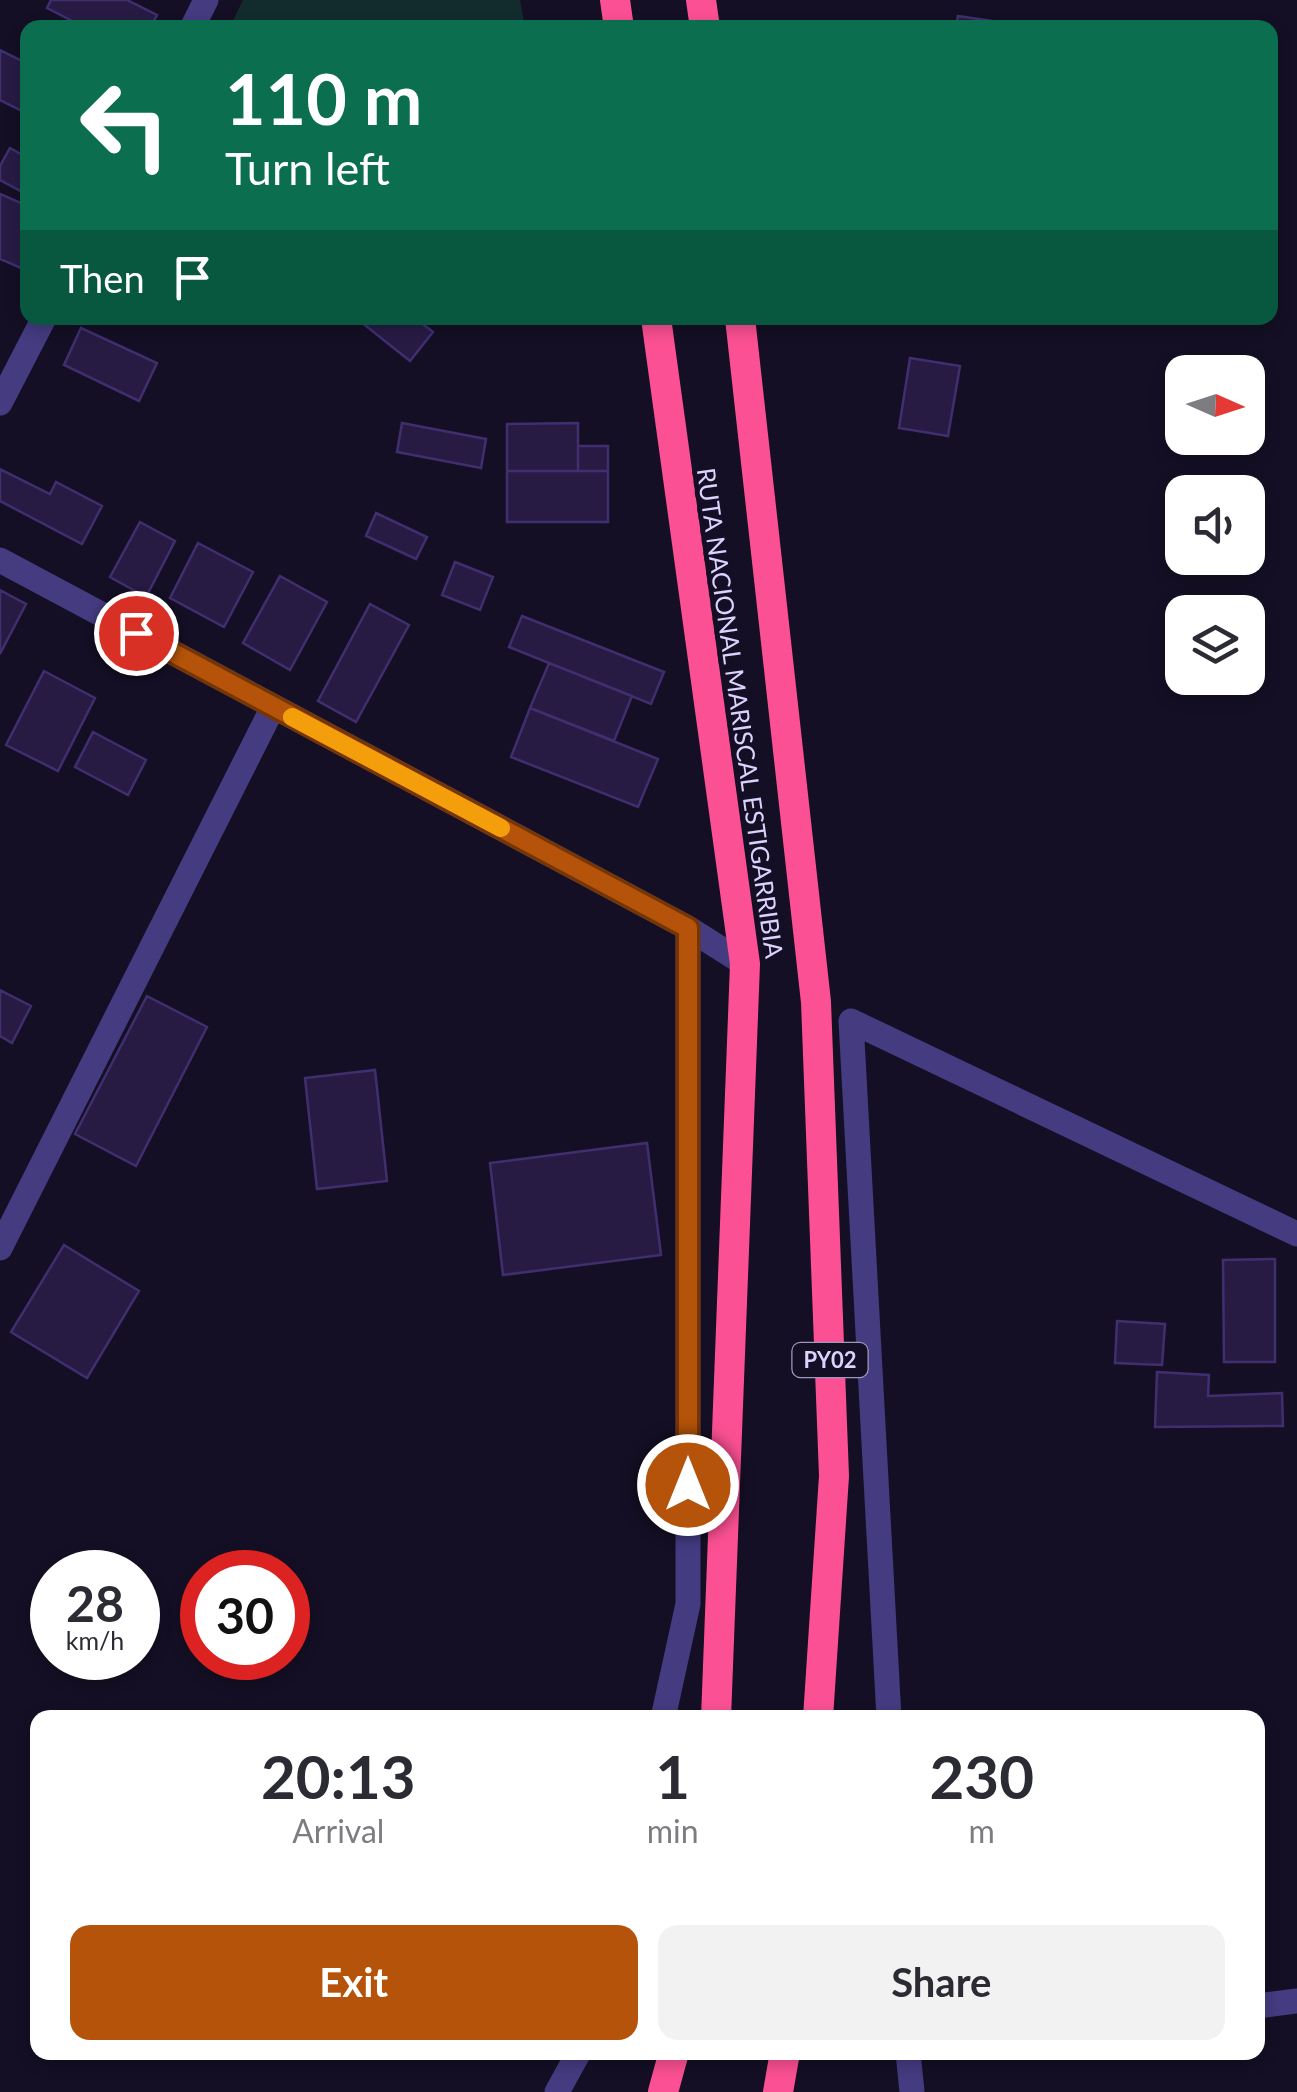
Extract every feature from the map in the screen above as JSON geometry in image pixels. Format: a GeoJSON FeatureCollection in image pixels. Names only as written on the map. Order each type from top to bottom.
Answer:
{"type":"FeatureCollection","features":[{"type":"Feature","properties":{"kind":"highway","name":"RUTA NACIONAL MARISCAL ESTIGARRIBIA"},"geometry":{"type":"LineString","coordinates":[[657,325],[745,964],[716,1710]]}},
{"type":"Feature","properties":{"kind":"highway","name":"RUTA NACIONAL MARISCAL ESTIGARRIBIA"},"geometry":{"type":"LineString","coordinates":[[741,325],[816,1002],[834,1476],[819,1710]]}},
{"type":"Feature","properties":{"kind":"highway"},"geometry":{"type":"LineString","coordinates":[[663,2092],[672,2060]]}},
{"type":"Feature","properties":{"kind":"highway"},"geometry":{"type":"LineString","coordinates":[[778,2092],[784,2060]]}},
{"type":"Feature","properties":{"kind":"street"},"geometry":{"type":"LineString","coordinates":[[0,403],[40,325]]}},
{"type":"Feature","properties":{"kind":"street"},"geometry":{"type":"LineString","coordinates":[[0,560],[688,928],[745,964]]}},
{"type":"Feature","properties":{"kind":"street"},"geometry":{"type":"LineString","coordinates":[[0,1248],[273,707]]}},
{"type":"Feature","properties":{"kind":"street"},"geometry":{"type":"LineString","coordinates":[[665,1710],[688,1604],[688,928]]}},
{"type":"Feature","properties":{"kind":"street"},"geometry":{"type":"LineString","coordinates":[[889,1710],[851,1021],[1297,1234]]}},
{"type":"Feature","properties":{"kind":"street"},"geometry":{"type":"LineString","coordinates":[[1265,2005],[1297,2001]]}},
{"type":"Feature","properties":{"kind":"street"},"geometry":{"type":"LineString","coordinates":[[557,2092],[574,2060]]}},
{"type":"Feature","properties":{"kind":"street"},"geometry":{"type":"LineString","coordinates":[[909,2060],[912,2092]]}},
{"type":"Feature","properties":{"kind":"green space"},"geometry":{"type":"Polygon","coordinates":[[[243,0],[520,0],[524,20],[233,20],[243,0]]]}},
{"type":"Feature","properties":{"kind":"building"},"geometry":{"type":"Polygon","coordinates":[[[51,0],[127,0],[157,15],[154,20],[70,20],[47,8],[51,0]]]}},
{"type":"Feature","properties":{"kind":"building"},"geometry":{"type":"Polygon","coordinates":[[[0,50],[20,60],[20,110],[0,100],[0,50]]]}},
{"type":"Feature","properties":{"kind":"building"},"geometry":{"type":"Polygon","coordinates":[[[10,148],[20,154],[20,191],[0,180],[0,166],[10,148]]]}},
{"type":"Feature","properties":{"kind":"building"},"geometry":{"type":"Polygon","coordinates":[[[0,194],[20,203],[20,268],[0,259],[0,194]]]}},
{"type":"Feature","properties":{"kind":"building"},"geometry":{"type":"Polygon","coordinates":[[[365,325],[424,325],[433,332],[410,361],[365,325]]]}},
{"type":"Feature","properties":{"kind":"building"},"geometry":{"type":"Polygon","coordinates":[[[81,328],[157,363],[139,401],[64,365],[81,328]]]}},
{"type":"Feature","properties":{"kind":"building"},"geometry":{"type":"Polygon","coordinates":[[[910,358],[960,366],[948,436],[899,428],[910,358]]]}},
{"type":"Feature","properties":{"kind":"building"},"geometry":{"type":"Polygon","coordinates":[[[402,423],[486,439],[481,468],[397,452],[402,423]]]}},
{"type":"Feature","properties":{"kind":"building"},"geometry":{"type":"Polygon","coordinates":[[[578,423],[578,471],[507,471],[507,424],[578,423]]]}},
{"type":"Feature","properties":{"kind":"building"},"geometry":{"type":"Polygon","coordinates":[[[578,446],[608,446],[608,471],[578,471],[578,446]]]}},
{"type":"Feature","properties":{"kind":"building"},"geometry":{"type":"Polygon","coordinates":[[[0,469],[50,494],[56,482],[102,506],[82,544],[0,501],[0,469]]]}},
{"type":"Feature","properties":{"kind":"building"},"geometry":{"type":"Polygon","coordinates":[[[507,471],[608,471],[608,522],[507,522],[507,471]]]}},
{"type":"Feature","properties":{"kind":"building"},"geometry":{"type":"Polygon","coordinates":[[[376,513],[427,537],[416,559],[366,536],[376,513]]]}},
{"type":"Feature","properties":{"kind":"building"},"geometry":{"type":"Polygon","coordinates":[[[140,522],[175,541],[146,597],[110,577],[140,522]]]}},
{"type":"Feature","properties":{"kind":"building"},"geometry":{"type":"Polygon","coordinates":[[[198,543],[253,572],[224,627],[170,598],[198,543]]]}},
{"type":"Feature","properties":{"kind":"building"},"geometry":{"type":"Polygon","coordinates":[[[455,562],[493,577],[480,610],[442,595],[455,562]]]}},
{"type":"Feature","properties":{"kind":"building"},"geometry":{"type":"Polygon","coordinates":[[[280,576],[327,602],[290,670],[243,643],[280,576]]]}},
{"type":"Feature","properties":{"kind":"building"},"geometry":{"type":"Polygon","coordinates":[[[0,590],[26,604],[0,654],[0,590]]]}},
{"type":"Feature","properties":{"kind":"building"},"geometry":{"type":"Polygon","coordinates":[[[370,604],[409,625],[356,722],[318,701],[370,604]]]}},
{"type":"Feature","properties":{"kind":"building"},"geometry":{"type":"Polygon","coordinates":[[[522,616],[664,672],[651,704],[509,647],[522,616]]]}},
{"type":"Feature","properties":{"kind":"building"},"geometry":{"type":"Polygon","coordinates":[[[549,663],[632,696],[614,741],[530,708],[549,663]]]}},
{"type":"Feature","properties":{"kind":"building"},"geometry":{"type":"Polygon","coordinates":[[[44,671],[95,698],[58,771],[6,745],[44,671]]]}},
{"type":"Feature","properties":{"kind":"building"},"geometry":{"type":"Polygon","coordinates":[[[530,708],[658,759],[638,807],[511,757],[530,708]]]}},
{"type":"Feature","properties":{"kind":"building"},"geometry":{"type":"Polygon","coordinates":[[[93,732],[146,760],[128,795],[75,767],[93,732]]]}},
{"type":"Feature","properties":{"kind":"building"},"geometry":{"type":"Polygon","coordinates":[[[0,990],[31,1006],[12,1043],[0,1036],[0,990]]]}},
{"type":"Feature","properties":{"kind":"building"},"geometry":{"type":"Polygon","coordinates":[[[147,996],[207,1027],[136,1166],[75,1134],[147,996]]]}},
{"type":"Feature","properties":{"kind":"building"},"geometry":{"type":"Polygon","coordinates":[[[375,1070],[387,1181],[317,1189],[305,1078],[375,1070]]]}},
{"type":"Feature","properties":{"kind":"building"},"geometry":{"type":"Polygon","coordinates":[[[647,1143],[661,1255],[503,1275],[490,1163],[647,1143]]]}},
{"type":"Feature","properties":{"kind":"building"},"geometry":{"type":"Polygon","coordinates":[[[64,1245],[139,1291],[87,1378],[11,1332],[64,1245]]]}},
{"type":"Feature","properties":{"kind":"building"},"geometry":{"type":"Polygon","coordinates":[[[1275,1259],[1275,1362],[1224,1362],[1223,1260],[1275,1259]]]}},
{"type":"Feature","properties":{"kind":"building"},"geometry":{"type":"Polygon","coordinates":[[[1117,1321],[1165,1324],[1162,1365],[1115,1363],[1117,1321]]]}},
{"type":"Feature","properties":{"kind":"building"},"geometry":{"type":"Polygon","coordinates":[[[1157,1372],[1209,1375],[1208,1396],[1282,1393],[1283,1426],[1155,1427],[1157,1372]]]}},
{"type":"Feature","properties":{"kind":"slow traffic"},"geometry":{"type":"LineString","coordinates":[[292,717],[501,828]]}},
{"type":"Feature","properties":{"kind":"route"},"geometry":{"type":"LineString","coordinates":[[136,633],[688,928],[688,1485]]}}]}
